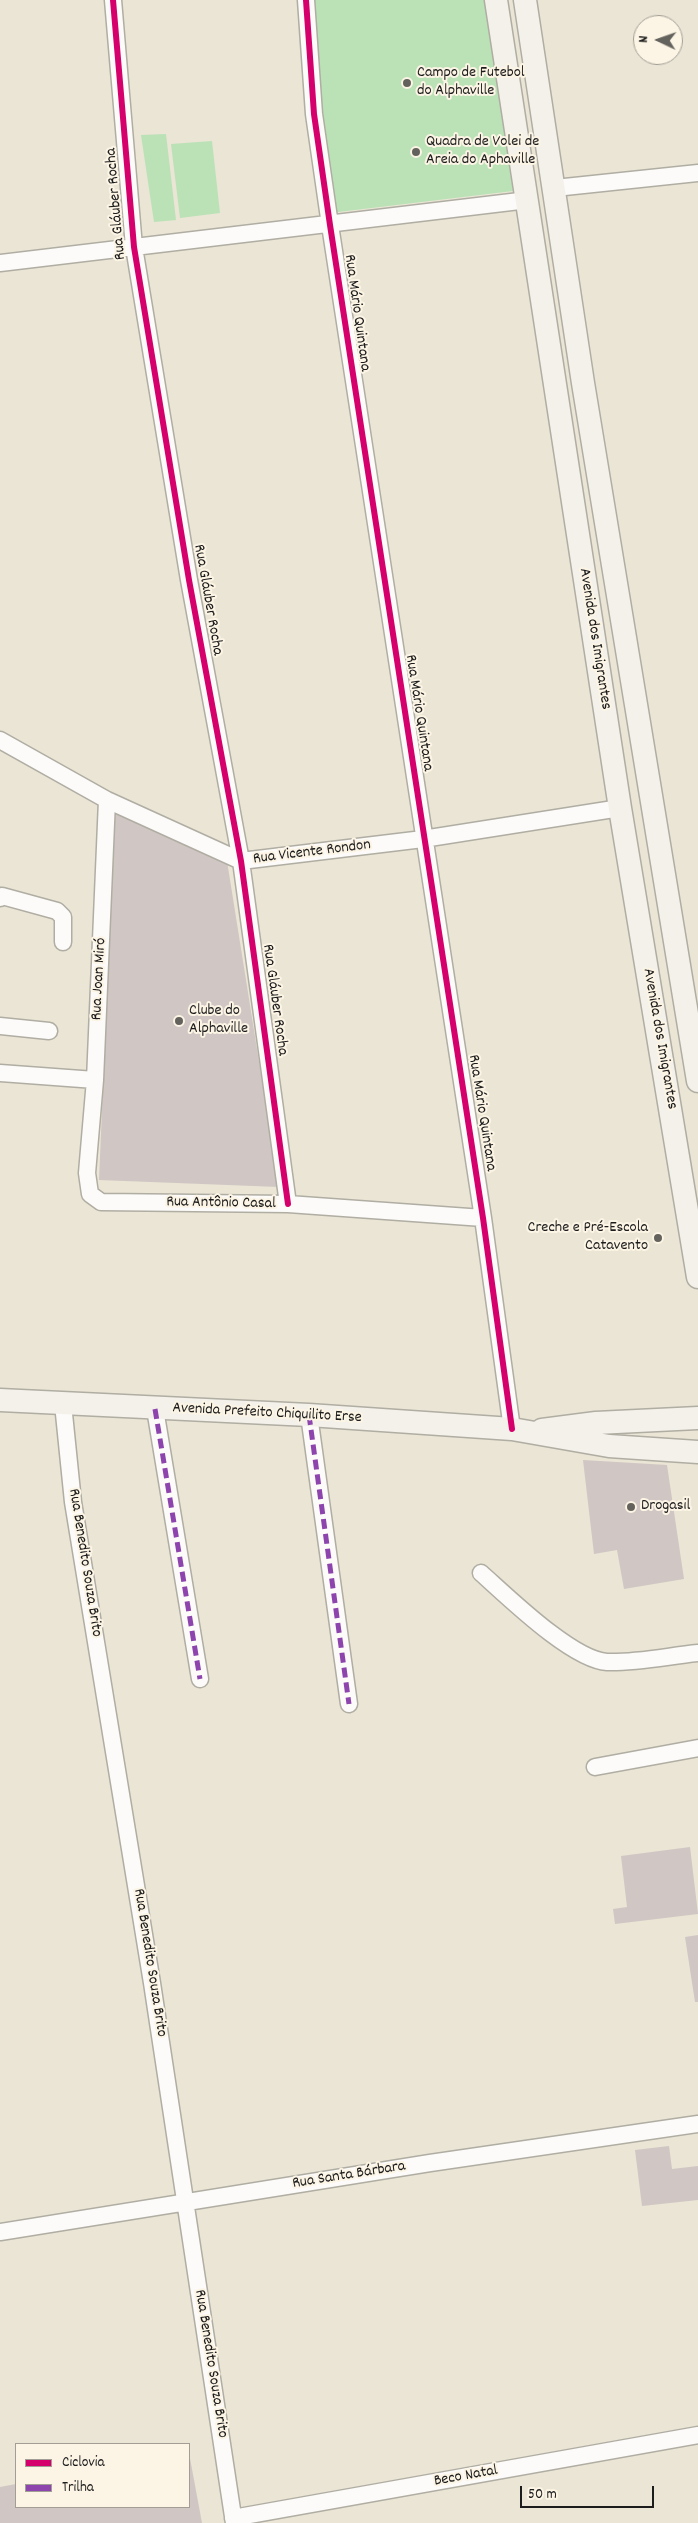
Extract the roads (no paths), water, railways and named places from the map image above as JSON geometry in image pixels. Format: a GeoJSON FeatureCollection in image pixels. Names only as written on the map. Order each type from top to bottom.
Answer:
{"type":"FeatureCollection","features":[{"type":"Feature","properties":{"kind":"main road","name":"Avenida dos Imigrantes"},"geometry":{"type":"LineString","coordinates":[[496,0],[620,808],[698,1277]]}},
{"type":"Feature","properties":{"kind":"main road","name":"Avenida dos Imigrantes"},"geometry":{"type":"LineString","coordinates":[[525,0],[555,188],[583,383],[674,926],[698,1081]]}},
{"type":"Feature","properties":{"kind":"main road"},"geometry":{"type":"LineString","coordinates":[[641,932],[674,926]]}},
{"type":"Feature","properties":{"kind":"main road","name":"Avenida Prefeito Chiquilito Erse"},"geometry":{"type":"LineString","coordinates":[[0,1400],[156,1409],[309,1414],[523,1431],[609,1446],[698,1452]]}},
{"type":"Feature","properties":{"kind":"main road","name":"Avenida Prefeito Chiquilito Erse"},"geometry":{"type":"LineString","coordinates":[[523,1431],[596,1423],[698,1418]]}},
{"type":"Feature","properties":{"kind":"street","name":"Rua Gláuber Rocha"},"geometry":{"type":"LineString","coordinates":[[113,0],[134,247],[189,580],[241,862],[288,1204]]}},
{"type":"Feature","properties":{"kind":"street","name":"Rua Mário Quintana"},"geometry":{"type":"LineString","coordinates":[[306,0],[314,114],[330,225],[483,1218],[523,1431]]}},
{"type":"Feature","properties":{"kind":"street"},"geometry":{"type":"LineString","coordinates":[[555,188],[698,174]]}},
{"type":"Feature","properties":{"kind":"street"},"geometry":{"type":"LineString","coordinates":[[0,263],[528,200]]}},
{"type":"Feature","properties":{"kind":"street","name":"Rua Vicente Rondon"},"geometry":{"type":"LineString","coordinates":[[0,740],[108,800],[241,862],[424,839],[620,808]]}},
{"type":"Feature","properties":{"kind":"street","name":"Rua Joan Miró"},"geometry":{"type":"LineString","coordinates":[[89,1157],[95,1080],[108,800]]}},
{"type":"Feature","properties":{"kind":"street"},"geometry":{"type":"LineString","coordinates":[[0,898],[2,896],[57,911],[64,917],[63,942]]}},
{"type":"Feature","properties":{"kind":"street"},"geometry":{"type":"LineString","coordinates":[[0,1026],[49,1031]]}},
{"type":"Feature","properties":{"kind":"street"},"geometry":{"type":"LineString","coordinates":[[0,1073],[95,1080]]}},
{"type":"Feature","properties":{"kind":"street","name":"Rua Antônio Casal"},"geometry":{"type":"LineString","coordinates":[[89,1157],[87,1173],[90,1194],[101,1202],[288,1204],[483,1218]]}},
{"type":"Feature","properties":{"kind":"street","name":"Rua Benedito Souza Brito"},"geometry":{"type":"LineString","coordinates":[[63,1404],[73,1502],[152,1983],[233,2521]]}},
{"type":"Feature","properties":{"kind":"street"},"geometry":{"type":"LineString","coordinates":[[156,1409],[200,1679]]}},
{"type":"Feature","properties":{"kind":"street"},"geometry":{"type":"LineString","coordinates":[[309,1414],[348,1704]]}},
{"type":"Feature","properties":{"kind":"street"},"geometry":{"type":"LineString","coordinates":[[480,1573],[536,1622],[574,1650],[605,1662],[698,1653]]}},
{"type":"Feature","properties":{"kind":"street"},"geometry":{"type":"LineString","coordinates":[[595,1767],[698,1748]]}},
{"type":"Feature","properties":{"kind":"street","name":"Rua Santa Bárbara"},"geometry":{"type":"LineString","coordinates":[[0,2232],[430,2163],[698,2124]]}},
{"type":"Feature","properties":{"kind":"street","name":"Beco Natal"},"geometry":{"type":"LineString","coordinates":[[233,2521],[698,2435]]}},
{"type":"Feature","properties":{"kind":"place","name":"Campo de Futebol do Alphaville"},"geometry":{"type":"Point","coordinates":[407,83]}},
{"type":"Feature","properties":{"kind":"place","name":"Quadra de Volei de Areia do Aphaville"},"geometry":{"type":"Point","coordinates":[416,152]}},
{"type":"Feature","properties":{"kind":"place","name":"Clube do Alphaville"},"geometry":{"type":"Point","coordinates":[179,1021]}},
{"type":"Feature","properties":{"kind":"place","name":"Creche e Pré-Escola Catavento"},"geometry":{"type":"Point","coordinates":[658,1238]}},
{"type":"Feature","properties":{"kind":"place","name":"Drogasil"},"geometry":{"type":"Point","coordinates":[631,1507]}}]}
